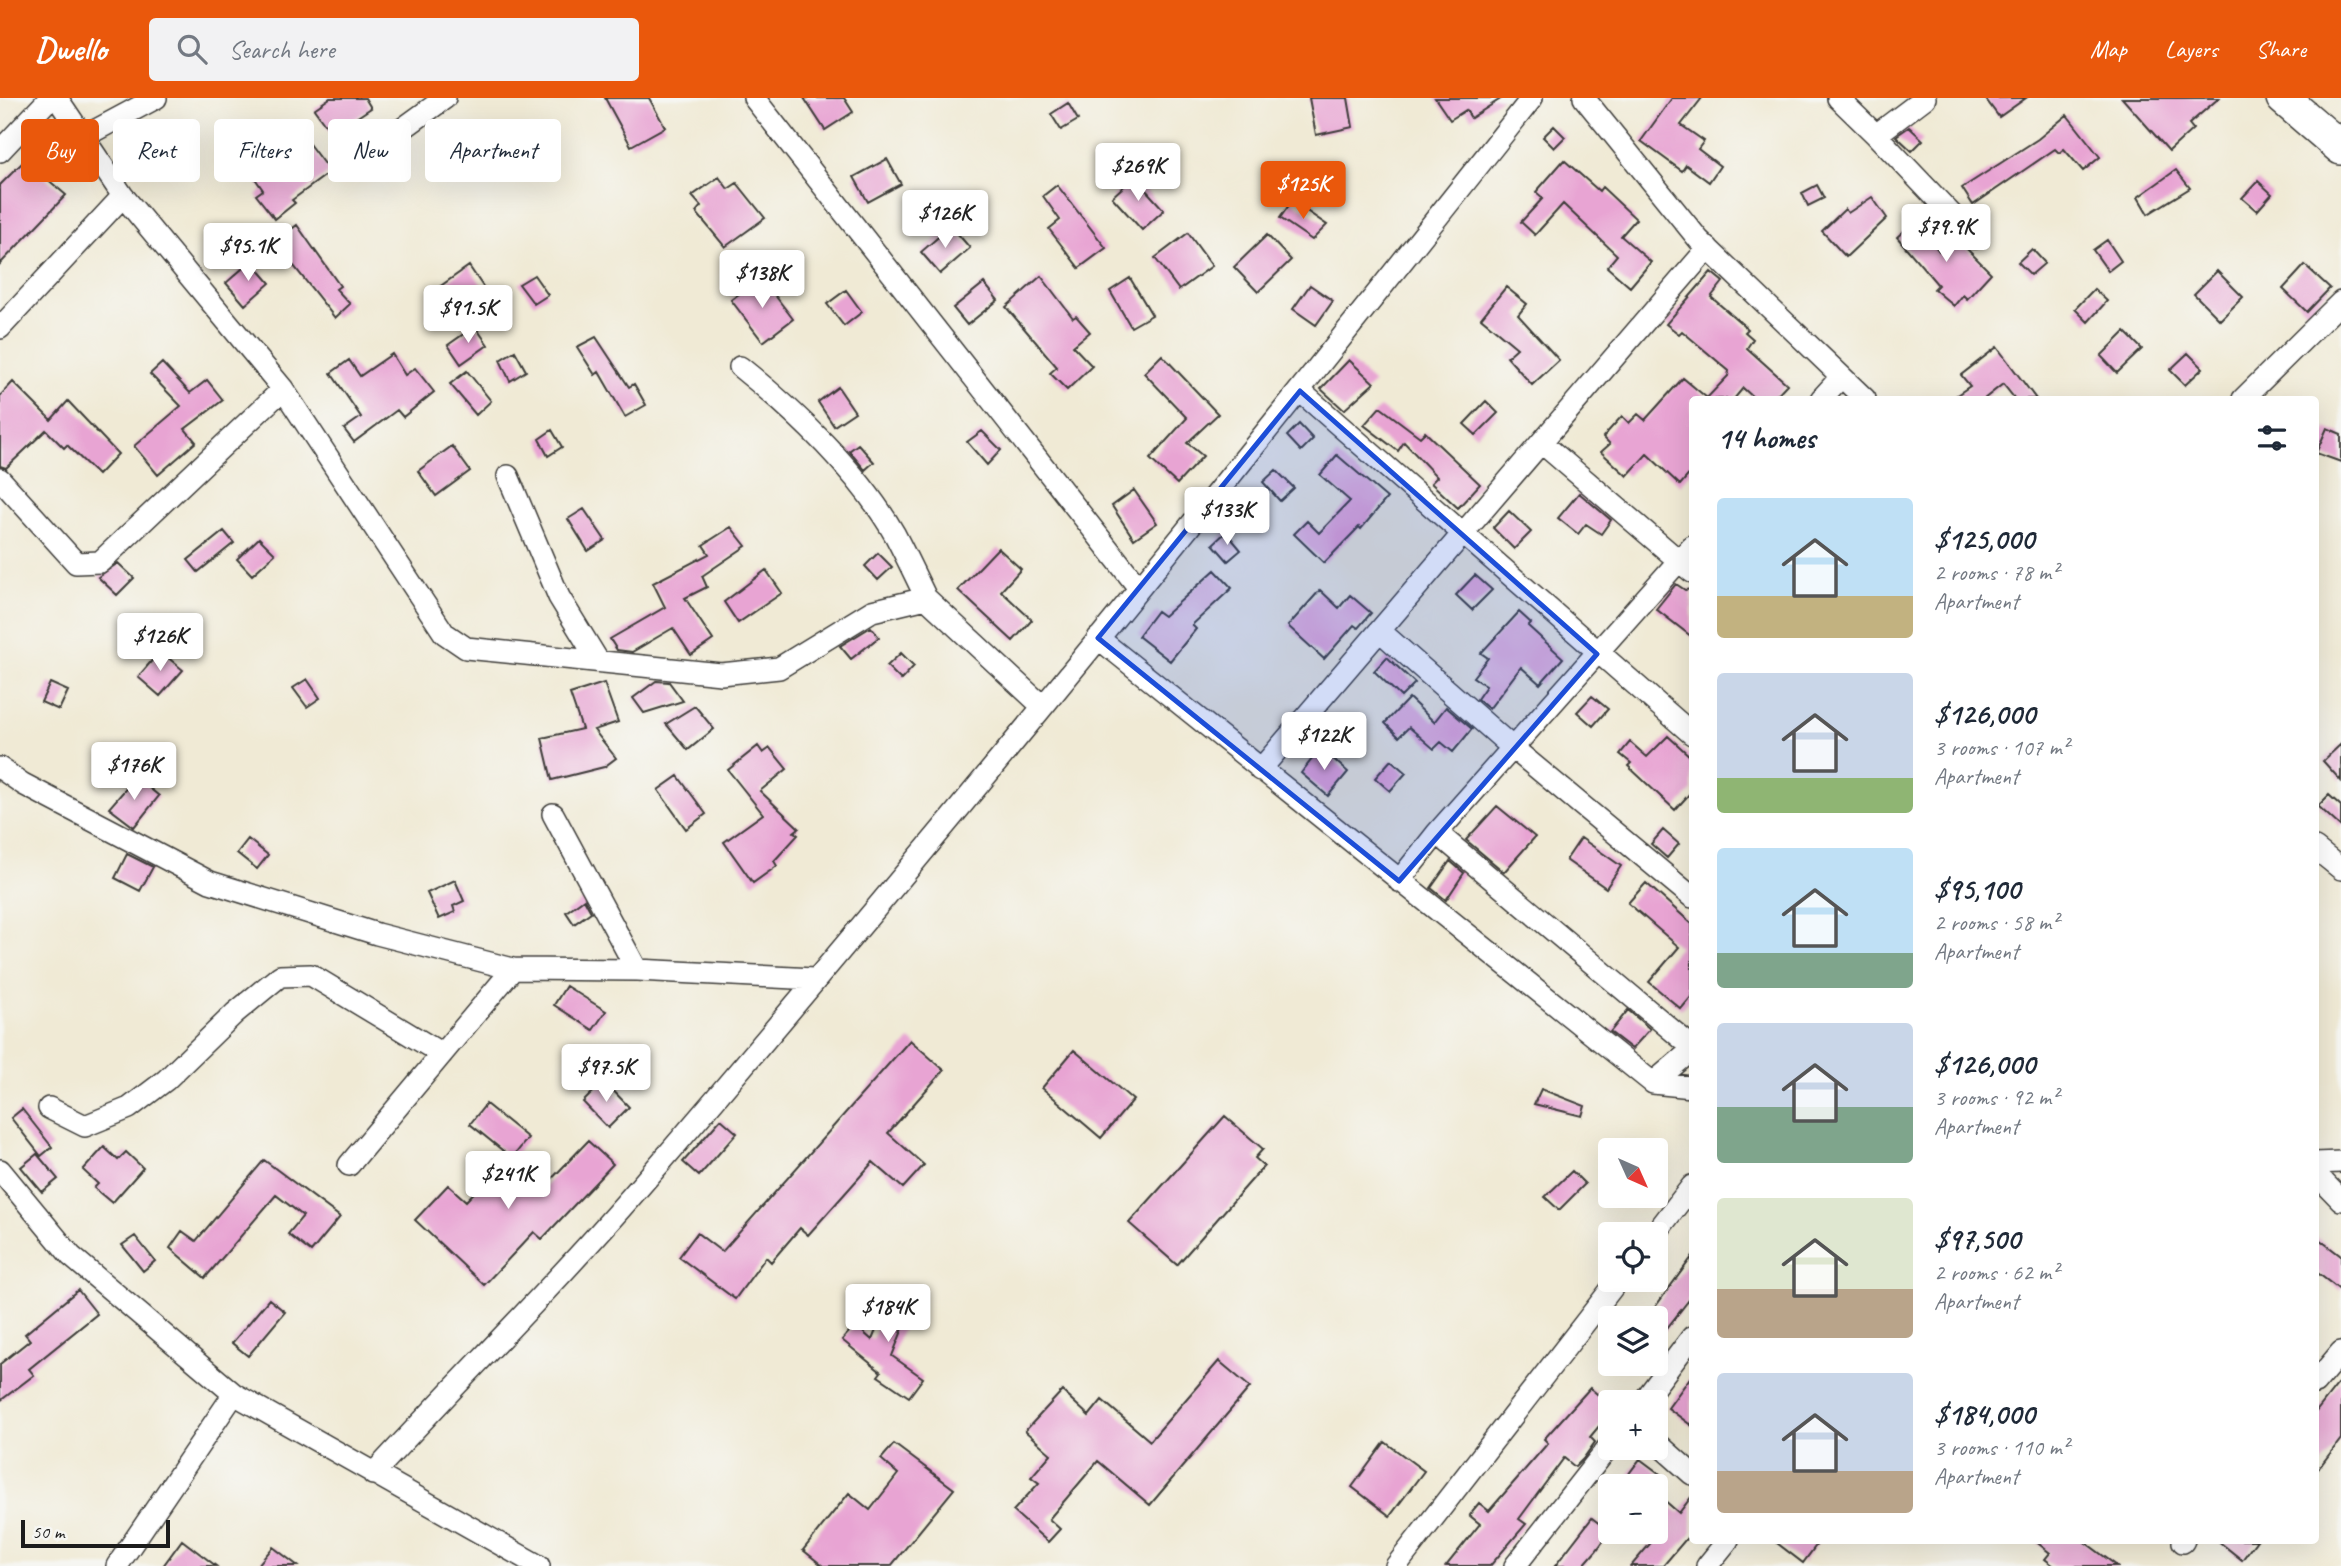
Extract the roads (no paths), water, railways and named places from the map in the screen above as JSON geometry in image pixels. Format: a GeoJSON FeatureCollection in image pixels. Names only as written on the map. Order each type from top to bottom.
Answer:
{"type":"FeatureCollection","features":[{"type":"Feature","properties":{"kind":"main road"},"geometry":{"type":"LineString","coordinates":[[2283,98],[2341,148]]}},
{"type":"Feature","properties":{"kind":"street"},"geometry":{"type":"LineString","coordinates":[[0,151],[50,98]]}},
{"type":"Feature","properties":{"kind":"street"},"geometry":{"type":"LineString","coordinates":[[57,98],[71,119]]}},
{"type":"Feature","properties":{"kind":"street"},"geometry":{"type":"LineString","coordinates":[[99,128],[156,98]]}},
{"type":"Feature","properties":{"kind":"street"},"geometry":{"type":"LineString","coordinates":[[411,123],[445,98]]}},
{"type":"Feature","properties":{"kind":"street"},"geometry":{"type":"LineString","coordinates":[[754,98],[1139,588]]}},
{"type":"Feature","properties":{"kind":"street"},"geometry":{"type":"LineString","coordinates":[[373,1474],[647,1179],[1139,588],[1300,391],[1532,98]]}},
{"type":"Feature","properties":{"kind":"street"},"geometry":{"type":"LineString","coordinates":[[1584,98],[1707,248],[1862,396]]}},
{"type":"Feature","properties":{"kind":"street"},"geometry":{"type":"LineString","coordinates":[[1838,98],[1975,238]]}},
{"type":"Feature","properties":{"kind":"street"},"geometry":{"type":"LineString","coordinates":[[1876,135],[1925,98]]}},
{"type":"Feature","properties":{"kind":"street"},"geometry":{"type":"LineString","coordinates":[[99,161],[123,196],[283,388],[444,633],[466,648],[493,653],[597,659],[721,674],[779,668],[872,611],[926,598]]}},
{"type":"Feature","properties":{"kind":"street"},"geometry":{"type":"LineString","coordinates":[[0,328],[123,196]]}},
{"type":"Feature","properties":{"kind":"street"},"geometry":{"type":"LineString","coordinates":[[1260,770],[1707,248]]}},
{"type":"Feature","properties":{"kind":"street"},"geometry":{"type":"LineString","coordinates":[[2246,396],[2341,302]]}},
{"type":"Feature","properties":{"kind":"street"},"geometry":{"type":"LineString","coordinates":[[740,367],[780,398],[850,474],[894,533],[926,598],[1042,706]]}},
{"type":"Feature","properties":{"kind":"street"},"geometry":{"type":"LineString","coordinates":[[1824,396],[1841,377]]}},
{"type":"Feature","properties":{"kind":"street"},"geometry":{"type":"LineString","coordinates":[[0,480],[76,563],[100,562],[283,388]]}},
{"type":"Feature","properties":{"kind":"street"},"geometry":{"type":"LineString","coordinates":[[1300,391],[1597,654],[1689,731]]}},
{"type":"Feature","properties":{"kind":"street"},"geometry":{"type":"LineString","coordinates":[[1399,881],[1437,833],[1597,654],[1688,559],[1542,443]]}},
{"type":"Feature","properties":{"kind":"street"},"geometry":{"type":"LineString","coordinates":[[508,477],[559,597],[597,659]]}},
{"type":"Feature","properties":{"kind":"street"},"geometry":{"type":"LineString","coordinates":[[1380,631],[1514,749],[1689,895]]}},
{"type":"Feature","properties":{"kind":"street"},"geometry":{"type":"LineString","coordinates":[[1098,638],[1653,1083],[1689,1087]]}},
{"type":"Feature","properties":{"kind":"street"},"geometry":{"type":"LineString","coordinates":[[0,768],[23,784],[210,882],[377,934],[513,970],[637,970],[814,979]]}},
{"type":"Feature","properties":{"kind":"street"},"geometry":{"type":"LineString","coordinates":[[553,814],[637,970]]}},
{"type":"Feature","properties":{"kind":"street"},"geometry":{"type":"LineString","coordinates":[[1437,833],[1689,1046]]}},
{"type":"Feature","properties":{"kind":"street"},"geometry":{"type":"LineString","coordinates":[[2319,851],[2341,869]]}},
{"type":"Feature","properties":{"kind":"street"},"geometry":{"type":"LineString","coordinates":[[349,1165],[513,970]]}},
{"type":"Feature","properties":{"kind":"street"},"geometry":{"type":"LineString","coordinates":[[49,1108],[85,1125],[129,1108],[166,1080],[235,1013],[281,976],[311,975],[442,1054]]}},
{"type":"Feature","properties":{"kind":"street"},"geometry":{"type":"LineString","coordinates":[[1653,1083],[1689,1052]]}},
{"type":"Feature","properties":{"kind":"street"},"geometry":{"type":"LineString","coordinates":[[2319,1171],[2341,1162]]}},
{"type":"Feature","properties":{"kind":"street"},"geometry":{"type":"LineString","coordinates":[[0,1170],[71,1256],[234,1394],[539,1566]]}},
{"type":"Feature","properties":{"kind":"street"},"geometry":{"type":"LineString","coordinates":[[2319,1175],[2341,1200]]}},
{"type":"Feature","properties":{"kind":"street"},"geometry":{"type":"LineString","coordinates":[[1664,1222],[1689,1190]]}},
{"type":"Feature","properties":{"kind":"street"},"geometry":{"type":"LineString","coordinates":[[1396,1566],[1609,1292]]}},
{"type":"Feature","properties":{"kind":"street"},"geometry":{"type":"LineString","coordinates":[[1652,1390],[1689,1341]]}},
{"type":"Feature","properties":{"kind":"street"},"geometry":{"type":"LineString","coordinates":[[2319,1378],[2341,1352]]}},
{"type":"Feature","properties":{"kind":"street"},"geometry":{"type":"LineString","coordinates":[[117,1566],[234,1394]]}},
{"type":"Feature","properties":{"kind":"street"},"geometry":{"type":"LineString","coordinates":[[1668,1453],[1689,1471]]}},
{"type":"Feature","properties":{"kind":"street"},"geometry":{"type":"LineString","coordinates":[[1516,1566],[1598,1460]]}},
{"type":"Feature","properties":{"kind":"street"},"geometry":{"type":"LineString","coordinates":[[1707,1566],[1725,1544]]}}]}
